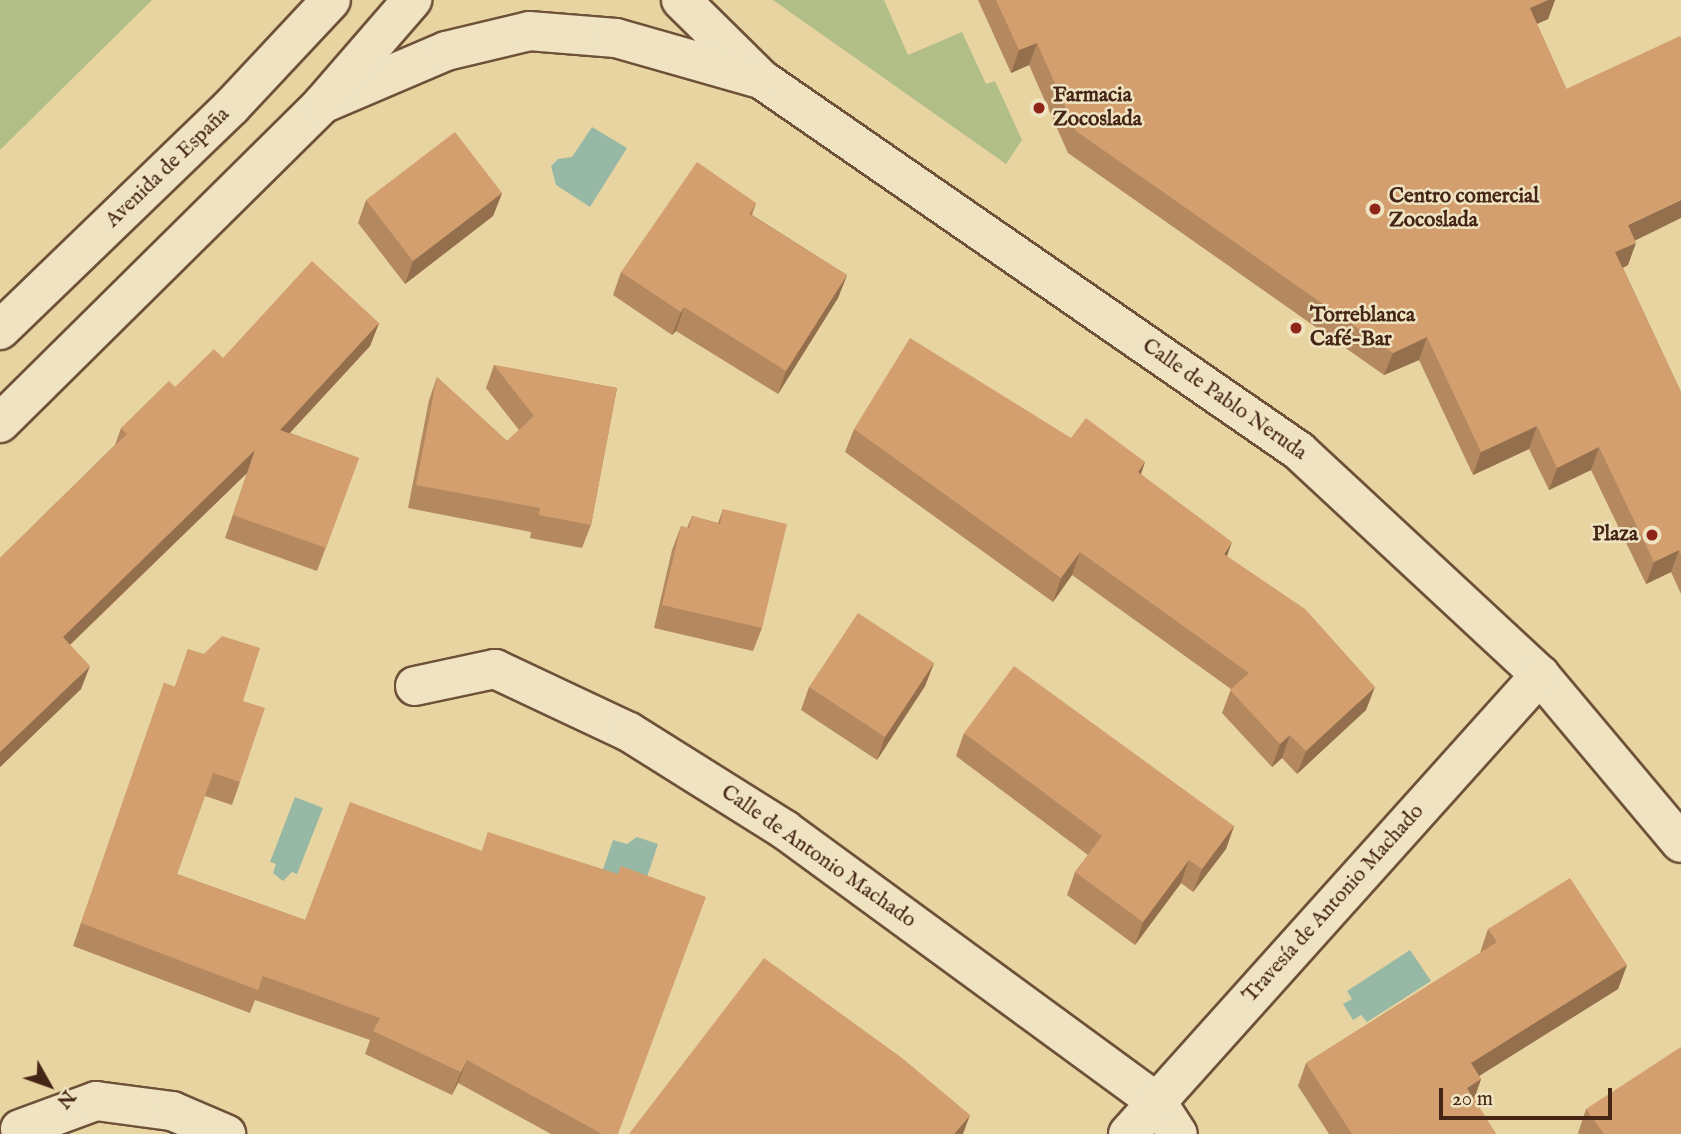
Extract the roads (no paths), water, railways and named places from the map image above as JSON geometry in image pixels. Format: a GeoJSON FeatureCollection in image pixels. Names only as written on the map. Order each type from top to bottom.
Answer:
{"type":"FeatureCollection","features":[{"type":"Feature","properties":{"kind":"street","name":"Avenida de España"},"geometry":{"type":"LineString","coordinates":[[0,330],[231,107],[331,0]]}},
{"type":"Feature","properties":{"kind":"street"},"geometry":{"type":"LineString","coordinates":[[0,423],[322,104],[412,0]]}},
{"type":"Feature","properties":{"kind":"street","name":"Calle de Pablo Neruda"},"geometry":{"type":"LineString","coordinates":[[696,9],[761,79],[1300,451],[1540,675],[1681,843]]}},
{"type":"Feature","properties":{"kind":"street"},"geometry":{"type":"LineString","coordinates":[[322,104],[446,51],[529,31],[616,38],[761,79]]}},
{"type":"Feature","properties":{"kind":"street","name":"Calle de Antonio Machado"},"geometry":{"type":"LineString","coordinates":[[415,686],[495,669],[629,732],[785,830],[1157,1102],[1178,1134]]}},
{"type":"Feature","properties":{"kind":"street","name":"Travesía de Antonio Machado"},"geometry":{"type":"LineString","coordinates":[[1128,1134],[1540,675]]}},
{"type":"Feature","properties":{"kind":"street"},"geometry":{"type":"LineString","coordinates":[[20,1129],[96,1101],[172,1111],[226,1134]]}},
{"type":"Feature","properties":{"kind":"place","name":"Farmacia Zocoslada"},"geometry":{"type":"Point","coordinates":[1039,108]}},
{"type":"Feature","properties":{"kind":"place","name":"Centro comercial Zocoslada"},"geometry":{"type":"Point","coordinates":[1375,209]}},
{"type":"Feature","properties":{"kind":"place","name":"Torreblanca Café-Bar"},"geometry":{"type":"Point","coordinates":[1296,328]}},
{"type":"Feature","properties":{"kind":"place","name":"Plaza"},"geometry":{"type":"Point","coordinates":[1652,535]}}]}
